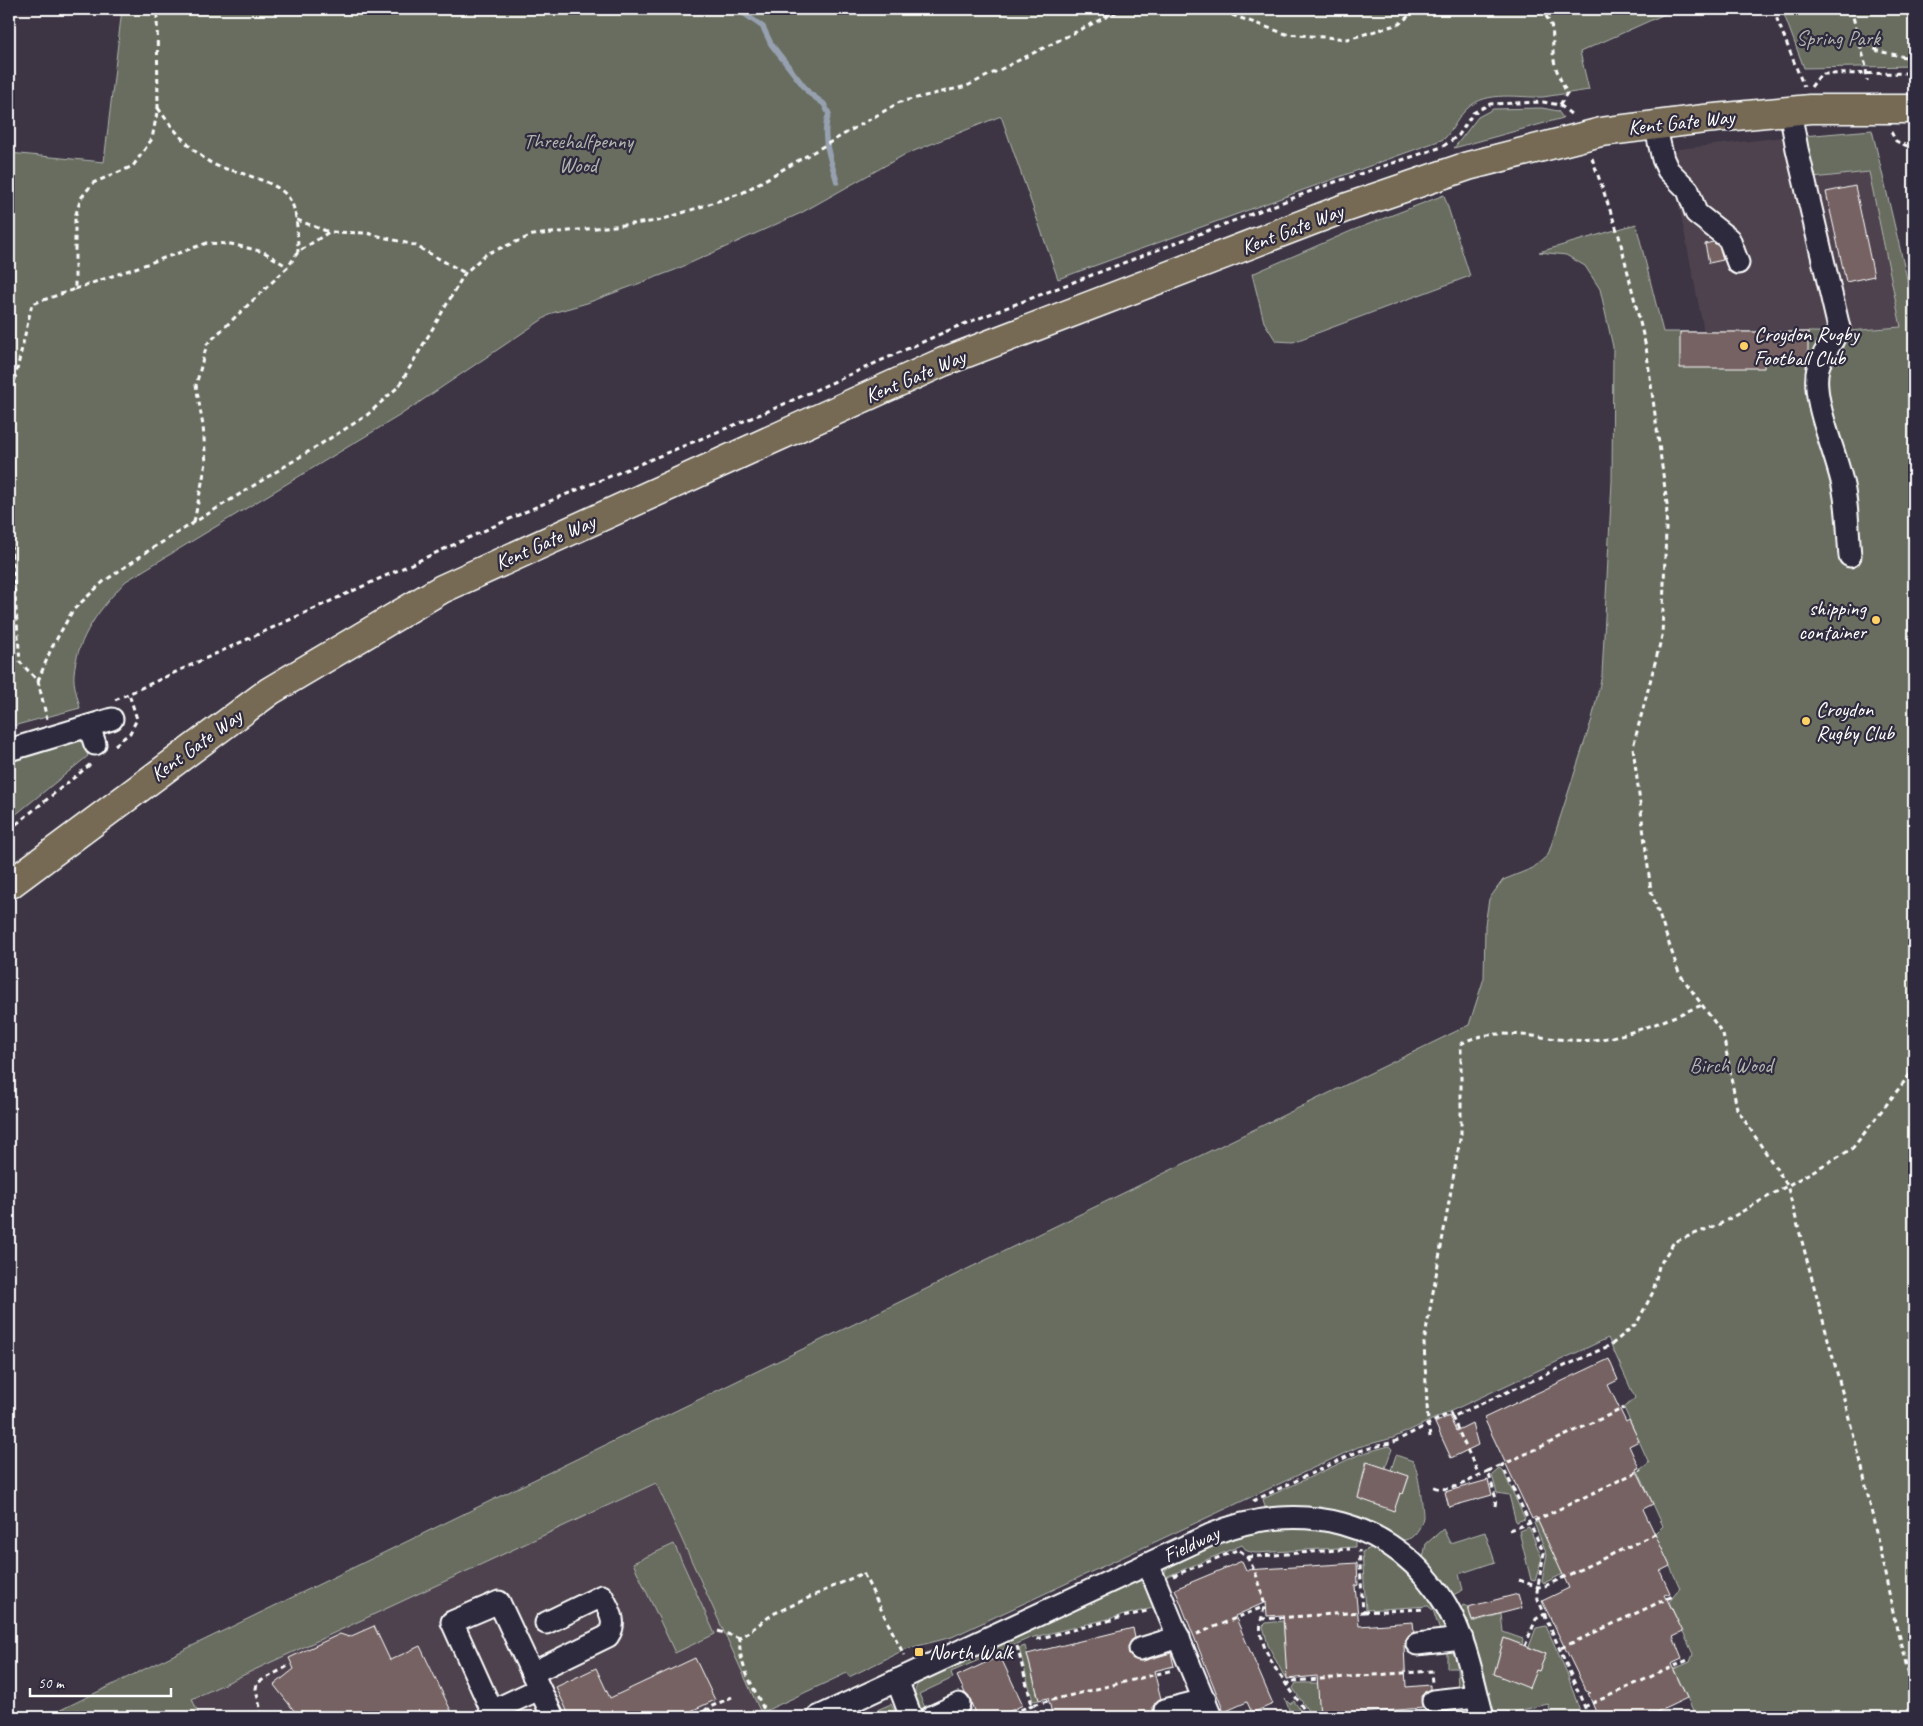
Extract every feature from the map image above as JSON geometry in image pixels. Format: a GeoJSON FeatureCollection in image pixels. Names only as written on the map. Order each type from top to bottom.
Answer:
{"type":"FeatureCollection","features":[{"type":"Feature","properties":{"kind":"main road","name":"Kent Gate Way"},"geometry":{"type":"LineString","coordinates":[[9,885],[270,691],[442,589],[943,362],[1345,208],[1468,166],[1585,136],[1655,125],[1800,110],[1914,109]]}},
{"type":"Feature","properties":{"kind":"street"},"geometry":{"type":"LineString","coordinates":[[1800,110],[1799,158],[1839,328],[1833,343],[1818,366],[1816,382],[1829,440],[1844,490],[1850,556]]}},
{"type":"Feature","properties":{"kind":"street"},"geometry":{"type":"LineString","coordinates":[[1655,125],[1663,160],[1668,170],[1688,190],[1696,213],[1729,239],[1738,263]]}},
{"type":"Feature","properties":{"kind":"street"},"geometry":{"type":"LineString","coordinates":[[9,750],[98,744],[112,719]]}},
{"type":"Feature","properties":{"kind":"street","name":"Fieldway"},"geometry":{"type":"LineString","coordinates":[[818,1717],[905,1677],[1152,1573],[1231,1526],[1266,1518],[1308,1516],[1343,1523],[1375,1537],[1404,1556],[1425,1576],[1447,1606],[1462,1639],[1483,1717]]}},
{"type":"Feature","properties":{"kind":"street"},"geometry":{"type":"LineString","coordinates":[[1152,1573],[1208,1709],[1165,1710]]}},
{"type":"Feature","properties":{"kind":"street"},"geometry":{"type":"LineString","coordinates":[[546,1623],[602,1596],[614,1622],[613,1629],[608,1636],[536,1681],[493,1714],[452,1622],[499,1602],[536,1681],[553,1717]]}},
{"type":"Feature","properties":{"kind":"street"},"geometry":{"type":"LineString","coordinates":[[1140,1649],[1180,1639]]}},
{"type":"Feature","properties":{"kind":"street"},"geometry":{"type":"LineString","coordinates":[[1417,1644],[1462,1639]]}},
{"type":"Feature","properties":{"kind":"street"},"geometry":{"type":"LineString","coordinates":[[905,1677],[911,1717]]}},
{"type":"Feature","properties":{"kind":"street"},"geometry":{"type":"LineString","coordinates":[[1434,1701],[1477,1696]]}},
{"type":"Feature","properties":{"kind":"street"},"geometry":{"type":"LineString","coordinates":[[931,1717],[959,1704]]}},
{"type":"Feature","properties":{"kind":"path"},"geometry":{"type":"LineString","coordinates":[[75,289],[75,217],[82,198],[93,183],[133,166],[152,139],[158,107],[157,9]]}},
{"type":"Feature","properties":{"kind":"path"},"geometry":{"type":"LineString","coordinates":[[38,681],[51,650],[73,610],[103,582],[193,523],[366,416],[399,386],[465,273],[486,254],[533,234],[658,220],[742,193],[900,102],[967,86],[1122,9]]}},
{"type":"Feature","properties":{"kind":"path"},"geometry":{"type":"LineString","coordinates":[[1215,9],[1286,34],[1348,39],[1399,24],[1417,9]]}},
{"type":"Feature","properties":{"kind":"path"},"geometry":{"type":"LineString","coordinates":[[1540,9],[1548,18],[1555,40],[1554,60],[1567,93],[1560,105]]}},
{"type":"Feature","properties":{"kind":"path"},"geometry":{"type":"LineString","coordinates":[[1773,9],[1806,92],[1800,110]]}},
{"type":"Feature","properties":{"kind":"path"},"geometry":{"type":"LineString","coordinates":[[1850,9],[1859,37],[1867,81]]}},
{"type":"Feature","properties":{"kind":"path"},"geometry":{"type":"LineString","coordinates":[[1859,37],[1878,51],[1914,59]]}},
{"type":"Feature","properties":{"kind":"path"},"geometry":{"type":"LineString","coordinates":[[158,107],[177,135],[212,164],[278,187],[293,201],[298,220],[298,252]]}},
{"type":"Feature","properties":{"kind":"path"},"geometry":{"type":"LineString","coordinates":[[1585,136],[1619,236],[1646,347],[1667,504],[1662,636],[1633,747],[1651,891],[1679,973],[1723,1034],[1737,1109],[1787,1185],[1861,1462],[1897,1630],[1914,1694]]}},
{"type":"Feature","properties":{"kind":"path"},"geometry":{"type":"LineString","coordinates":[[298,220],[329,232],[367,233],[414,245],[465,273]]}},
{"type":"Feature","properties":{"kind":"path"},"geometry":{"type":"LineString","coordinates":[[193,523],[206,463],[203,426],[196,385],[207,344],[288,266],[298,252],[329,232]]}},
{"type":"Feature","properties":{"kind":"path"},"geometry":{"type":"LineString","coordinates":[[9,426],[14,383],[32,304],[207,243],[232,244],[264,252],[288,266]]}},
{"type":"Feature","properties":{"kind":"path"},"geometry":{"type":"LineString","coordinates":[[9,517],[20,662],[38,681],[47,722]]}},
{"type":"Feature","properties":{"kind":"path"},"geometry":{"type":"LineString","coordinates":[[9,830],[98,744],[130,733],[137,719],[129,694]]}},
{"type":"Feature","properties":{"kind":"path"},"geometry":{"type":"LineString","coordinates":[[1430,1437],[1424,1343],[1461,1134],[1461,1044],[1484,1035],[1593,1040],[1650,1027],[1702,1005]]}},
{"type":"Feature","properties":{"kind":"path"},"geometry":{"type":"LineString","coordinates":[[1452,1417],[1611,1345],[1637,1323],[1653,1292],[1659,1266],[1674,1242],[1720,1224],[1852,1149],[1914,1069]]}},
{"type":"Feature","properties":{"kind":"path"},"geometry":{"type":"LineString","coordinates":[[1434,1487],[1452,1488],[1624,1408]]}},
{"type":"Feature","properties":{"kind":"path"},"geometry":{"type":"LineString","coordinates":[[1231,1526],[1227,1513],[1359,1451],[1394,1442],[1450,1413],[1479,1476]]}},
{"type":"Feature","properties":{"kind":"path"},"geometry":{"type":"LineString","coordinates":[[1502,1465],[1545,1558],[1538,1586],[1538,1599],[1561,1648],[1588,1715],[1570,1717]]}},
{"type":"Feature","properties":{"kind":"path"},"geometry":{"type":"LineString","coordinates":[[1509,1530],[1530,1523],[1641,1470]]}},
{"type":"Feature","properties":{"kind":"path"},"geometry":{"type":"LineString","coordinates":[[1488,1471],[1496,1498],[1495,1506]]}},
{"type":"Feature","properties":{"kind":"path"},"geometry":{"type":"LineString","coordinates":[[1519,1580],[1538,1586],[1545,1586],[1655,1534]]}},
{"type":"Feature","properties":{"kind":"path"},"geometry":{"type":"LineString","coordinates":[[1248,1557],[1359,1548],[1363,1612]]}},
{"type":"Feature","properties":{"kind":"path"},"geometry":{"type":"LineString","coordinates":[[1152,1573],[1242,1550],[1248,1557],[1261,1589],[1264,1607],[1260,1632],[1265,1648],[1285,1685],[1308,1717]]}},
{"type":"Feature","properties":{"kind":"path"},"geometry":{"type":"LineString","coordinates":[[767,1717],[743,1664],[739,1650],[740,1638],[773,1614],[863,1573],[905,1677]]}},
{"type":"Feature","properties":{"kind":"path"},"geometry":{"type":"LineString","coordinates":[[1561,1648],[1673,1596]]}},
{"type":"Feature","properties":{"kind":"path"},"geometry":{"type":"LineString","coordinates":[[1032,1641],[1166,1606]]}},
{"type":"Feature","properties":{"kind":"path"},"geometry":{"type":"LineString","coordinates":[[1180,1639],[1264,1607]]}},
{"type":"Feature","properties":{"kind":"path"},"geometry":{"type":"LineString","coordinates":[[1261,1620],[1363,1612],[1429,1610]]}},
{"type":"Feature","properties":{"kind":"path"},"geometry":{"type":"LineString","coordinates":[[1525,1646],[1536,1619],[1545,1614]]}},
{"type":"Feature","properties":{"kind":"path"},"geometry":{"type":"LineString","coordinates":[[718,1631],[740,1638]]}},
{"type":"Feature","properties":{"kind":"path"},"geometry":{"type":"LineString","coordinates":[[1008,1650],[1026,1642]]}},
{"type":"Feature","properties":{"kind":"path"},"geometry":{"type":"LineString","coordinates":[[1017,1646],[1032,1705],[1038,1717]]}},
{"type":"Feature","properties":{"kind":"path"},"geometry":{"type":"LineString","coordinates":[[1584,1707],[1690,1659]]}},
{"type":"Feature","properties":{"kind":"path"},"geometry":{"type":"LineString","coordinates":[[249,1717],[261,1712],[256,1689],[257,1683],[290,1665]]}},
{"type":"Feature","properties":{"kind":"path"},"geometry":{"type":"LineString","coordinates":[[1004,1717],[1032,1705],[1190,1666]]}},
{"type":"Feature","properties":{"kind":"path"},"geometry":{"type":"LineString","coordinates":[[1285,1685],[1292,1681],[1431,1671],[1434,1701]]}},
{"type":"Feature","properties":{"kind":"path"},"geometry":{"type":"LineString","coordinates":[[697,1717],[708,1708],[732,1697]]}},
{"type":"Feature","properties":{"kind":"path"},"geometry":{"type":"LineString","coordinates":[[708,1708],[714,1717]]}},
{"type":"Feature","properties":{"kind":"shaded area"},"geometry":{"type":"Polygon","coordinates":[[[1784,137],[1831,332],[1704,332],[1677,196],[1660,178],[1655,160],[1673,158],[1678,149],[1784,137]]]}},
{"type":"Feature","properties":{"kind":"shaded area"},"geometry":{"type":"Polygon","coordinates":[[[1869,172],[1901,327],[1848,331],[1813,178],[1869,172]]]}},
{"type":"Feature","properties":{"kind":"shaded area"},"geometry":{"type":"Polygon","coordinates":[[[656,1483],[761,1713],[760,1717],[145,1717],[656,1483]]]}},
{"type":"Feature","properties":{"kind":"green space","name":"Threehalfpenny Wood"},"geometry":{"type":"Polygon","coordinates":[[[122,9],[1676,9],[1580,52],[1589,90],[1543,97],[1504,96],[1484,99],[1476,102],[1465,111],[1444,139],[1058,279],[1001,116],[904,155],[801,213],[675,270],[587,303],[552,313],[399,416],[126,581],[99,612],[85,635],[80,648],[76,660],[74,678],[80,708],[13,726],[9,697],[9,153],[104,162],[122,9]]]}},
{"type":"Feature","properties":{"kind":"green space","name":"Spring Park"},"geometry":{"type":"Polygon","coordinates":[[[1782,9],[1914,9],[1914,66],[1804,68],[1782,9]]]}},
{"type":"Feature","properties":{"kind":"green space"},"geometry":{"type":"Polygon","coordinates":[[[1542,108],[1558,111],[1563,118],[1454,148],[1478,117],[1493,109],[1542,108]]]}},
{"type":"Feature","properties":{"kind":"green space","name":"Birch Wood"},"geometry":{"type":"Polygon","coordinates":[[[1872,130],[1914,308],[1914,1717],[1696,1717],[1674,1669],[1690,1662],[1693,1654],[1669,1602],[1680,1588],[1655,1534],[1663,1526],[1638,1471],[1649,1463],[1624,1408],[1635,1398],[1608,1338],[1393,1438],[1358,1447],[952,1637],[906,1649],[849,1677],[847,1673],[761,1713],[656,1483],[192,1699],[200,1717],[46,1717],[1469,1025],[1484,978],[1485,925],[1489,899],[1503,880],[1533,868],[1548,855],[1592,719],[1602,675],[1612,481],[1613,347],[1600,289],[1585,266],[1566,255],[1539,252],[1636,224],[1663,332],[1831,332],[1838,364],[1848,331],[1901,327],[1869,172],[1813,178],[1803,136],[1872,130]]]}},
{"type":"Feature","properties":{"kind":"green space"},"geometry":{"type":"Polygon","coordinates":[[[1444,195],[1470,276],[1293,342],[1276,341],[1264,322],[1252,274],[1351,231],[1444,195]]]}},
{"type":"Feature","properties":{"kind":"green space"},"geometry":{"type":"Polygon","coordinates":[[[82,739],[88,756],[9,820],[9,762],[82,739]]]}},
{"type":"Feature","properties":{"kind":"green space"},"geometry":{"type":"Polygon","coordinates":[[[1389,1446],[1392,1449],[1385,1468],[1366,1462],[1358,1498],[1394,1510],[1400,1493],[1403,1494],[1409,1477],[1391,1470],[1396,1455],[1413,1461],[1418,1479],[1423,1517],[1417,1532],[1408,1539],[1401,1539],[1352,1516],[1331,1510],[1265,1507],[1263,1499],[1360,1454],[1389,1446]]]}},
{"type":"Feature","properties":{"kind":"green space"},"geometry":{"type":"Polygon","coordinates":[[[1499,1469],[1503,1471],[1525,1519],[1516,1522],[1509,1495],[1497,1493],[1492,1475],[1499,1469]]]}},
{"type":"Feature","properties":{"kind":"green space"},"geometry":{"type":"Polygon","coordinates":[[[1538,1522],[1563,1574],[1544,1583],[1542,1581],[1547,1554],[1534,1523],[1538,1522]]]}},
{"type":"Feature","properties":{"kind":"green space"},"geometry":{"type":"Polygon","coordinates":[[[1284,1526],[1330,1530],[1355,1539],[1355,1547],[1255,1553],[1247,1551],[1242,1545],[1163,1578],[1166,1569],[1173,1564],[1242,1533],[1284,1526]]]}},
{"type":"Feature","properties":{"kind":"green space"},"geometry":{"type":"Polygon","coordinates":[[[1529,1527],[1542,1558],[1535,1581],[1531,1580],[1519,1531],[1529,1527]]]}},
{"type":"Feature","properties":{"kind":"green space"},"geometry":{"type":"Polygon","coordinates":[[[1443,1529],[1450,1543],[1485,1532],[1495,1562],[1459,1574],[1463,1590],[1453,1595],[1423,1558],[1426,1544],[1443,1529]]]}},
{"type":"Feature","properties":{"kind":"green space"},"geometry":{"type":"Polygon","coordinates":[[[674,1544],[715,1634],[675,1653],[633,1563],[674,1544]]]}},
{"type":"Feature","properties":{"kind":"green space"},"geometry":{"type":"Polygon","coordinates":[[[1373,1547],[1407,1573],[1425,1593],[1447,1630],[1441,1634],[1433,1610],[1428,1606],[1366,1610],[1362,1552],[1373,1547]]]}},
{"type":"Feature","properties":{"kind":"green space"},"geometry":{"type":"Polygon","coordinates":[[[1139,1580],[1149,1586],[1157,1607],[1030,1638],[951,1672],[953,1678],[919,1694],[927,1712],[919,1716],[915,1693],[918,1684],[922,1680],[1139,1580]]]}},
{"type":"Feature","properties":{"kind":"green space"},"geometry":{"type":"Polygon","coordinates":[[[1463,1605],[1468,1607],[1472,1622],[1501,1614],[1503,1632],[1523,1639],[1522,1645],[1504,1638],[1494,1674],[1529,1687],[1536,1670],[1539,1671],[1546,1654],[1529,1647],[1536,1628],[1546,1626],[1567,1673],[1580,1712],[1552,1717],[1548,1704],[1493,1717],[1470,1632],[1460,1610],[1463,1605]]]}},
{"type":"Feature","properties":{"kind":"green space"},"geometry":{"type":"Polygon","coordinates":[[[1283,1621],[1288,1679],[1284,1676],[1268,1645],[1263,1626],[1266,1623],[1283,1621]]]}},
{"type":"Feature","properties":{"kind":"green space"},"geometry":{"type":"Polygon","coordinates":[[[1025,1646],[1039,1700],[1033,1701],[1019,1648],[1025,1646]]]}},
{"type":"Feature","properties":{"kind":"green space"},"geometry":{"type":"Polygon","coordinates":[[[1447,1649],[1454,1649],[1464,1689],[1458,1689],[1457,1668],[1447,1668],[1447,1649]]]}},
{"type":"Feature","properties":{"kind":"green space"},"geometry":{"type":"Polygon","coordinates":[[[1296,1683],[1318,1683],[1320,1717],[1312,1717],[1293,1688],[1296,1683]]]}},
{"type":"Feature","properties":{"kind":"green space"},"geometry":{"type":"Polygon","coordinates":[[[1285,1699],[1290,1704],[1294,1701],[1305,1717],[1292,1717],[1285,1699]]]}},
{"type":"Feature","properties":{"kind":"green space"},"geometry":{"type":"Polygon","coordinates":[[[891,1704],[898,1717],[871,1717],[870,1713],[891,1704]]]}},
{"type":"Feature","properties":{"kind":"building"},"geometry":{"type":"Polygon","coordinates":[[[1855,186],[1874,276],[1846,282],[1826,192],[1855,186]]]}},
{"type":"Feature","properties":{"kind":"building"},"geometry":{"type":"Polygon","coordinates":[[[1713,242],[1719,247],[1723,260],[1709,263],[1705,244],[1713,242]]]}},
{"type":"Feature","properties":{"kind":"building","name":"Croydon Rugby Football Club"},"geometry":{"type":"Polygon","coordinates":[[[1680,332],[1808,332],[1808,358],[1807,360],[1764,360],[1764,368],[1680,368],[1680,332]]]}},
{"type":"Feature","properties":{"kind":"building"},"geometry":{"type":"Polygon","coordinates":[[[1609,1359],[1618,1380],[1608,1385],[1626,1422],[1629,1420],[1639,1441],[1629,1446],[1639,1468],[1636,1469],[1653,1504],[1643,1509],[1670,1566],[1660,1571],[1670,1593],[1665,1595],[1683,1632],[1673,1637],[1682,1659],[1671,1664],[1687,1698],[1647,1717],[1598,1717],[1588,1693],[1591,1693],[1586,1691],[1542,1601],[1569,1588],[1536,1517],[1532,1519],[1484,1418],[1609,1359]]]}},
{"type":"Feature","properties":{"kind":"building"},"geometry":{"type":"Polygon","coordinates":[[[1449,1416],[1456,1431],[1472,1423],[1478,1445],[1451,1458],[1435,1423],[1449,1416]]]}},
{"type":"Feature","properties":{"kind":"building"},"geometry":{"type":"Polygon","coordinates":[[[1367,1462],[1409,1476],[1403,1494],[1400,1493],[1394,1511],[1358,1498],[1367,1462]]]}},
{"type":"Feature","properties":{"kind":"building"},"geometry":{"type":"Polygon","coordinates":[[[1488,1480],[1492,1495],[1449,1507],[1445,1492],[1488,1480]]]}},
{"type":"Feature","properties":{"kind":"building"},"geometry":{"type":"Polygon","coordinates":[[[1242,1561],[1246,1570],[1357,1563],[1358,1585],[1355,1586],[1359,1626],[1413,1622],[1414,1632],[1406,1639],[1404,1646],[1406,1687],[1430,1685],[1430,1689],[1421,1696],[1423,1708],[1320,1716],[1317,1676],[1287,1679],[1283,1615],[1267,1616],[1266,1602],[1235,1616],[1273,1704],[1252,1713],[1247,1702],[1224,1712],[1175,1589],[1242,1561]]]}},
{"type":"Feature","properties":{"kind":"building"},"geometry":{"type":"Polygon","coordinates":[[[1518,1594],[1522,1608],[1472,1621],[1468,1607],[1518,1594]]]}},
{"type":"Feature","properties":{"kind":"building"},"geometry":{"type":"Polygon","coordinates":[[[374,1626],[390,1660],[420,1646],[454,1717],[299,1717],[274,1685],[294,1669],[289,1658],[340,1634],[349,1637],[374,1626]]]}},
{"type":"Feature","properties":{"kind":"building"},"geometry":{"type":"Polygon","coordinates":[[[1133,1628],[1135,1638],[1128,1647],[1132,1658],[1143,1661],[1171,1653],[1174,1666],[1154,1671],[1161,1699],[1153,1706],[1155,1717],[1053,1717],[1048,1698],[1039,1700],[1027,1654],[1133,1628]]]}},
{"type":"Feature","properties":{"kind":"building"},"geometry":{"type":"Polygon","coordinates":[[[1504,1638],[1546,1654],[1539,1671],[1536,1670],[1529,1688],[1494,1674],[1504,1638]]]}},
{"type":"Feature","properties":{"kind":"building"},"geometry":{"type":"Polygon","coordinates":[[[1000,1656],[1023,1705],[997,1717],[976,1717],[970,1699],[957,1676],[1000,1656]]]}},
{"type":"Feature","properties":{"kind":"building"},"geometry":{"type":"Polygon","coordinates":[[[695,1658],[715,1700],[678,1717],[570,1717],[556,1687],[596,1668],[610,1698],[695,1658]]]}},
{"type":"Feature","properties":{"kind":"waterway"},"geometry":{"type":"LineString","coordinates":[[738,9],[763,27],[771,44],[809,93],[824,104],[829,114],[826,131],[827,148],[837,182]]}},
{"type":"Feature","properties":{"kind":"place","name":"Croydon Rugby Football Club"},"geometry":{"type":"Point","coordinates":[1744,346]}},
{"type":"Feature","properties":{"kind":"place","name":"shipping container"},"geometry":{"type":"Point","coordinates":[1876,620]}},
{"type":"Feature","properties":{"kind":"place","name":"Croydon Rugby Club"},"geometry":{"type":"Point","coordinates":[1806,721]}},
{"type":"Feature","properties":{"kind":"place","name":"North Walk"},"geometry":{"type":"Point","coordinates":[919,1652]}}]}
